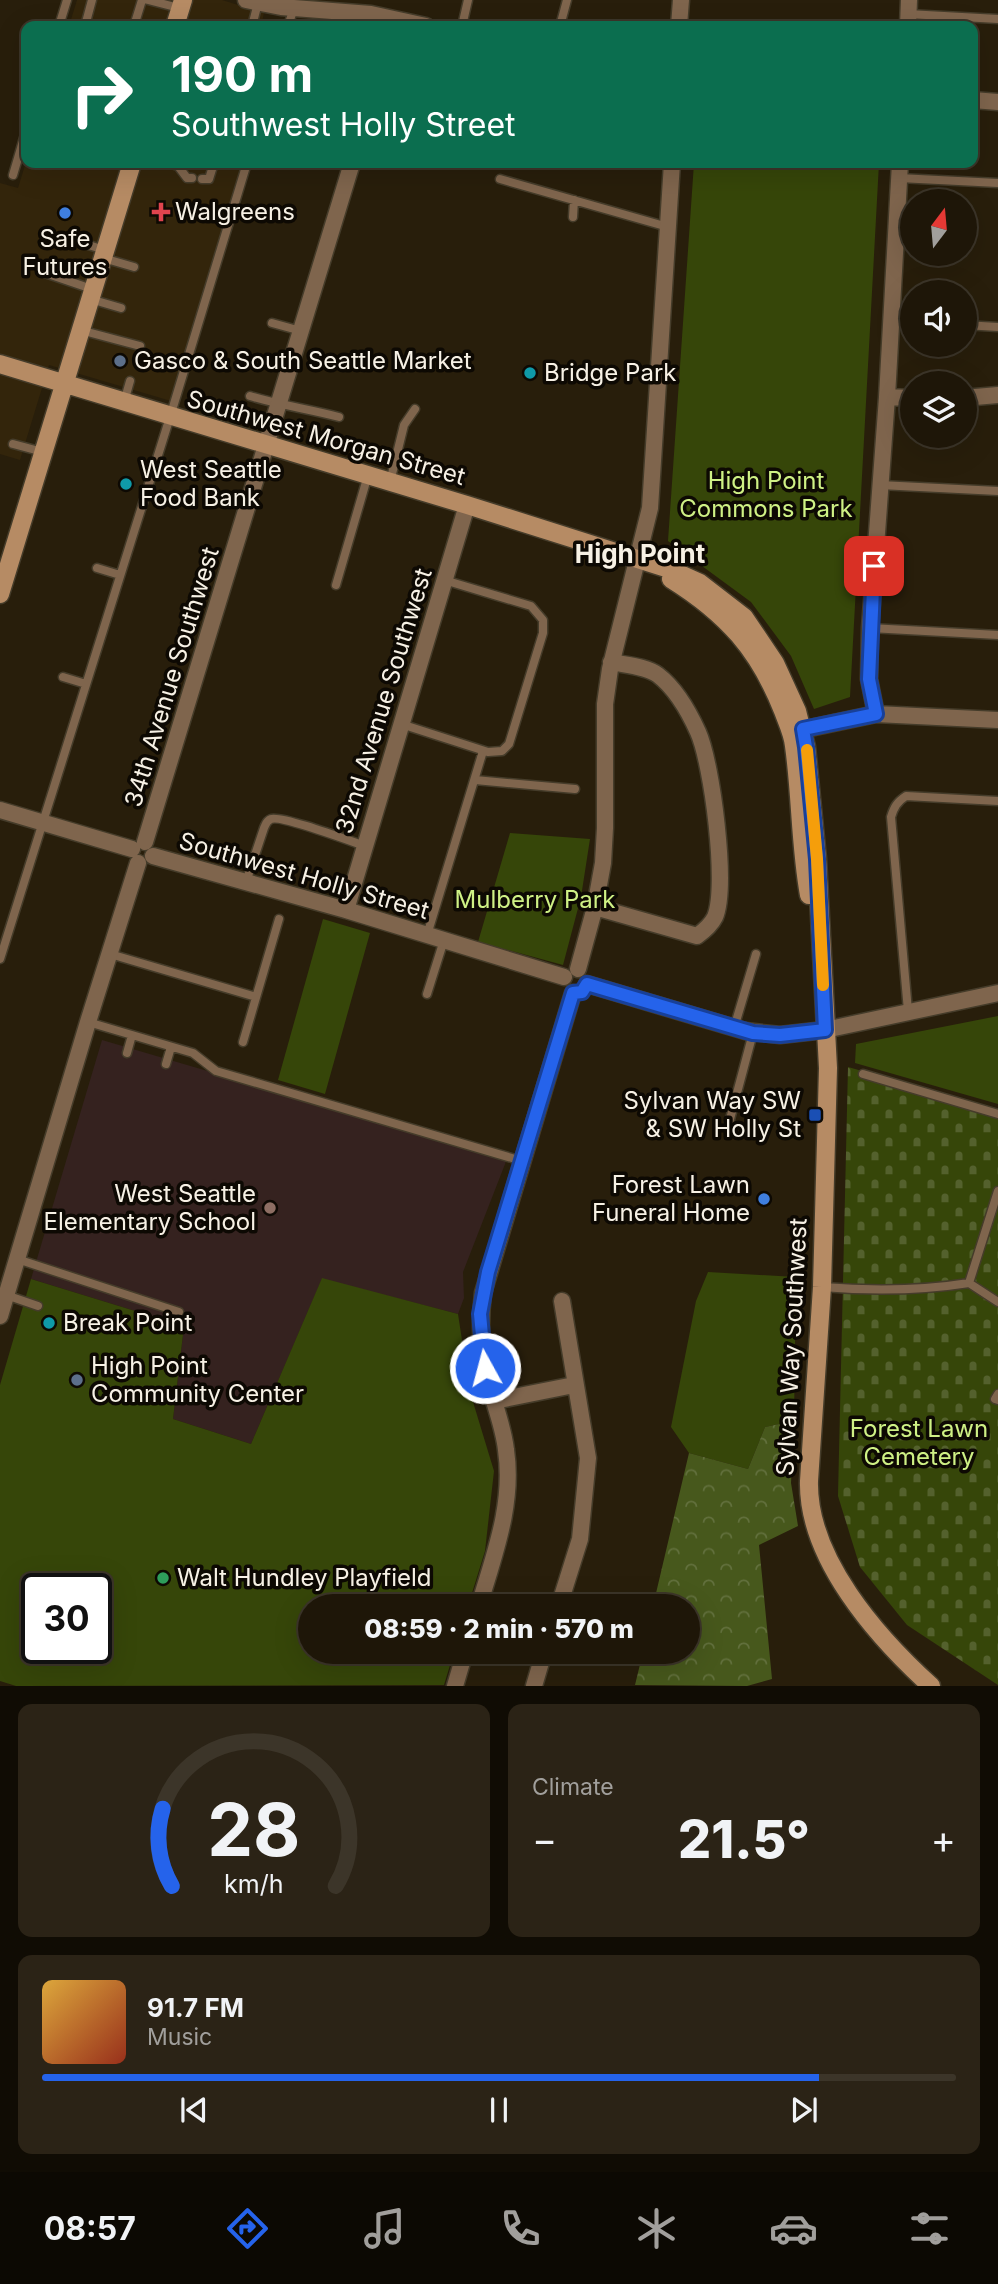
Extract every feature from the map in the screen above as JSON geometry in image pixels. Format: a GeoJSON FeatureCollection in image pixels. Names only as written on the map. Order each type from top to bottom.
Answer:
{"type":"FeatureCollection","features":[{"type":"Feature","properties":{"kind":"street"},"geometry":{"type":"LineString","coordinates":[[679,21],[681,0]]}},
{"type":"Feature","properties":{"kind":"street"},"geometry":{"type":"LineString","coordinates":[[252,2],[294,8],[336,5],[389,21]]}},
{"type":"Feature","properties":{"kind":"street"},"geometry":{"type":"LineString","coordinates":[[176,21],[181,4]]}},
{"type":"Feature","properties":{"kind":"street"},"geometry":{"type":"LineString","coordinates":[[978,100],[998,102]]}},
{"type":"Feature","properties":{"kind":"street"},"geometry":{"type":"LineString","coordinates":[[0,594],[130,168]]}},
{"type":"Feature","properties":{"kind":"street","name":"34th Avenue Southwest"},"geometry":{"type":"LineString","coordinates":[[0,1316],[350,168]]}},
{"type":"Feature","properties":{"kind":"street"},"geometry":{"type":"LineString","coordinates":[[673,168],[650,508],[611,662],[605,704],[605,840],[595,907],[566,989],[580,988],[753,1033],[780,1035],[825,1030],[998,993]]}},
{"type":"Feature","properties":{"kind":"street"},"geometry":{"type":"LineString","coordinates":[[876,714],[869,679],[870,628],[887,397],[899,170]]}},
{"type":"Feature","properties":{"kind":"street","name":"Southwest Morgan Street"},"geometry":{"type":"LineString","coordinates":[[0,365],[638,558]]}},
{"type":"Feature","properties":{"kind":"street"},"geometry":{"type":"LineString","coordinates":[[977,397],[998,395]]}},
{"type":"Feature","properties":{"kind":"street"},"geometry":{"type":"LineString","coordinates":[[887,397],[900,398]]}},
{"type":"Feature","properties":{"kind":"street","name":"32nd Avenue Southwest"},"geometry":{"type":"LineString","coordinates":[[346,910],[467,505]]}},
{"type":"Feature","properties":{"kind":"street","name":"Sylvan Way Southwest"},"geometry":{"type":"LineString","coordinates":[[638,558],[700,583],[723,598],[744,617],[775,663],[791,696],[797,730],[806,747],[817,859],[828,1068],[822,1287],[809,1488],[813,1513],[828,1557],[844,1584],[873,1625],[931,1685]]}},
{"type":"Feature","properties":{"kind":"street"},"geometry":{"type":"LineString","coordinates":[[595,907],[696,936],[705,930],[715,916],[720,883],[712,777],[698,732],[680,700],[657,675],[611,662]]}},
{"type":"Feature","properties":{"kind":"street"},"geometry":{"type":"LineString","coordinates":[[797,730],[876,714],[998,720]]}},
{"type":"Feature","properties":{"kind":"street","name":"Southwest Holly Street"},"geometry":{"type":"LineString","coordinates":[[0,810],[444,940],[571,973]]}},
{"type":"Feature","properties":{"kind":"street"},"geometry":{"type":"LineString","coordinates":[[483,1594],[498,1542],[508,1492],[506,1448],[485,1368],[480,1314],[488,1272],[522,1161],[580,988]]}},
{"type":"Feature","properties":{"kind":"street"},"geometry":{"type":"LineString","coordinates":[[0,1254],[17,1259]]}},
{"type":"Feature","properties":{"kind":"street"},"geometry":{"type":"LineString","coordinates":[[562,1301],[588,1458],[580,1539],[563,1594]]}},
{"type":"Feature","properties":{"kind":"street"},"geometry":{"type":"LineString","coordinates":[[494,1401],[574,1385]]}},
{"type":"Feature","properties":{"kind":"street"},"geometry":{"type":"LineString","coordinates":[[455,1685],[461,1664]]}},
{"type":"Feature","properties":{"kind":"street"},"geometry":{"type":"LineString","coordinates":[[534,1685],[540,1664]]}},
{"type":"Feature","properties":{"kind":"lane"},"geometry":{"type":"LineString","coordinates":[[61,21],[67,0]]}},
{"type":"Feature","properties":{"kind":"lane"},"geometry":{"type":"LineString","coordinates":[[86,21],[92,0]]}},
{"type":"Feature","properties":{"kind":"lane"},"geometry":{"type":"LineString","coordinates":[[136,21],[142,0]]}},
{"type":"Feature","properties":{"kind":"lane"},"geometry":{"type":"LineString","coordinates":[[148,0],[181,4]]}},
{"type":"Feature","properties":{"kind":"lane"},"geometry":{"type":"LineString","coordinates":[[463,21],[468,0]]}},
{"type":"Feature","properties":{"kind":"lane"},"geometry":{"type":"LineString","coordinates":[[561,21],[567,0]]}},
{"type":"Feature","properties":{"kind":"lane"},"geometry":{"type":"LineString","coordinates":[[252,2],[252,21]]}},
{"type":"Feature","properties":{"kind":"lane"},"geometry":{"type":"LineString","coordinates":[[290,21],[294,8]]}},
{"type":"Feature","properties":{"kind":"lane"},"geometry":{"type":"LineString","coordinates":[[908,14],[998,19]]}},
{"type":"Feature","properties":{"kind":"lane"},"geometry":{"type":"LineString","coordinates":[[13,175],[21,148]]}},
{"type":"Feature","properties":{"kind":"lane"},"geometry":{"type":"LineString","coordinates":[[180,168],[187,178],[192,178]]}},
{"type":"Feature","properties":{"kind":"lane"},"geometry":{"type":"LineString","coordinates":[[202,179],[209,179],[212,168]]}},
{"type":"Feature","properties":{"kind":"lane"},"geometry":{"type":"LineString","coordinates":[[0,959],[170,417],[193,328],[245,168]]}},
{"type":"Feature","properties":{"kind":"lane"},"geometry":{"type":"LineString","coordinates":[[899,170],[998,183]]}},
{"type":"Feature","properties":{"kind":"lane"},"geometry":{"type":"LineString","coordinates":[[500,179],[531,183],[668,228]]}},
{"type":"Feature","properties":{"kind":"lane"},"geometry":{"type":"LineString","coordinates":[[571,196],[573,217]]}},
{"type":"Feature","properties":{"kind":"lane"},"geometry":{"type":"LineString","coordinates":[[75,241],[134,267]]}},
{"type":"Feature","properties":{"kind":"lane"},"geometry":{"type":"LineString","coordinates":[[45,274],[121,308]]}},
{"type":"Feature","properties":{"kind":"lane"},"geometry":{"type":"LineString","coordinates":[[891,322],[900,322]]}},
{"type":"Feature","properties":{"kind":"lane"},"geometry":{"type":"LineString","coordinates":[[272,323],[300,331]]}},
{"type":"Feature","properties":{"kind":"lane"},"geometry":{"type":"LineString","coordinates":[[977,326],[998,327]]}},
{"type":"Feature","properties":{"kind":"lane"},"geometry":{"type":"LineString","coordinates":[[80,330],[140,346]]}},
{"type":"Feature","properties":{"kind":"lane"},"geometry":{"type":"LineString","coordinates":[[124,403],[130,381]]}},
{"type":"Feature","properties":{"kind":"lane"},"geometry":{"type":"LineString","coordinates":[[250,396],[278,405],[307,408],[339,417]]}},
{"type":"Feature","properties":{"kind":"lane"},"geometry":{"type":"LineString","coordinates":[[390,482],[404,425],[415,409]]}},
{"type":"Feature","properties":{"kind":"lane"},"geometry":{"type":"LineString","coordinates":[[13,444],[43,453]]}},
{"type":"Feature","properties":{"kind":"lane"},"geometry":{"type":"LineString","coordinates":[[336,585],[368,475]]}},
{"type":"Feature","properties":{"kind":"lane"},"geometry":{"type":"LineString","coordinates":[[880,485],[998,491]]}},
{"type":"Feature","properties":{"kind":"lane"},"geometry":{"type":"LineString","coordinates":[[97,568],[120,575]]}},
{"type":"Feature","properties":{"kind":"lane"},"geometry":{"type":"LineString","coordinates":[[401,724],[483,751],[498,753],[509,744],[543,633],[543,620],[531,606],[444,580]]}},
{"type":"Feature","properties":{"kind":"lane"},"geometry":{"type":"LineString","coordinates":[[870,628],[998,635]]}},
{"type":"Feature","properties":{"kind":"lane"},"geometry":{"type":"LineString","coordinates":[[63,677],[86,684]]}},
{"type":"Feature","properties":{"kind":"lane"},"geometry":{"type":"LineString","coordinates":[[427,935],[483,751]]}},
{"type":"Feature","properties":{"kind":"lane"},"geometry":{"type":"LineString","coordinates":[[475,780],[575,789]]}},
{"type":"Feature","properties":{"kind":"lane"},"geometry":{"type":"LineString","coordinates":[[908,1011],[891,817],[893,810],[906,796],[998,801]]}},
{"type":"Feature","properties":{"kind":"lane"},"geometry":{"type":"LineString","coordinates":[[246,882],[264,828],[272,818],[303,825],[365,846]]}},
{"type":"Feature","properties":{"kind":"lane"},"geometry":{"type":"LineString","coordinates":[[243,1042],[279,919]]}},
{"type":"Feature","properties":{"kind":"lane"},"geometry":{"type":"LineString","coordinates":[[427,994],[444,940]]}},
{"type":"Feature","properties":{"kind":"lane"},"geometry":{"type":"LineString","coordinates":[[110,954],[256,997]]}},
{"type":"Feature","properties":{"kind":"lane"},"geometry":{"type":"LineString","coordinates":[[734,1028],[756,954]]}},
{"type":"Feature","properties":{"kind":"lane"},"geometry":{"type":"LineString","coordinates":[[88,1022],[192,1053],[216,1071],[522,1161]]}},
{"type":"Feature","properties":{"kind":"lane"},"geometry":{"type":"LineString","coordinates":[[729,1123],[753,1033]]}},
{"type":"Feature","properties":{"kind":"lane"},"geometry":{"type":"LineString","coordinates":[[127,1053],[132,1035]]}},
{"type":"Feature","properties":{"kind":"lane"},"geometry":{"type":"LineString","coordinates":[[166,1064],[171,1047]]}},
{"type":"Feature","properties":{"kind":"lane"},"geometry":{"type":"LineString","coordinates":[[863,1074],[998,1114]]}},
{"type":"Feature","properties":{"kind":"lane"},"geometry":{"type":"LineString","coordinates":[[969,1283],[998,1191]]}},
{"type":"Feature","properties":{"kind":"lane"},"geometry":{"type":"LineString","coordinates":[[17,1259],[179,1312]]}},
{"type":"Feature","properties":{"kind":"lane"},"geometry":{"type":"LineString","coordinates":[[822,1287],[899,1291],[969,1283],[998,1302]]}},
{"type":"Feature","properties":{"kind":"lane"},"geometry":{"type":"LineString","coordinates":[[6,1295],[38,1306]]}},
{"type":"Feature","properties":{"kind":"lane"},"geometry":{"type":"LineString","coordinates":[[998,1394],[995,1399],[998,1400]]}},
{"type":"Feature","properties":{"kind":"shaded area"},"geometry":{"type":"Polygon","coordinates":[[[77,0],[222,0],[264,13],[262,21],[71,21],[77,0]]]}},
{"type":"Feature","properties":{"kind":"shaded area"},"geometry":{"type":"Polygon","coordinates":[[[24,168],[241,168],[171,401],[49,365],[20,460],[0,454],[0,183],[18,188],[24,168]]]}},
{"type":"Feature","properties":{"kind":"shaded area","name":"West Seattle Elementary School"},"geometry":{"type":"Polygon","coordinates":[[[102,1040],[507,1159],[463,1272],[464,1298],[458,1314],[322,1279],[251,1444],[173,1419],[184,1326],[31,1279],[102,1040]]]}},
{"type":"Feature","properties":{"kind":"green space","name":"High Point Commons Park"},"geometry":{"type":"Polygon","coordinates":[[[694,168],[879,168],[850,697],[814,709],[791,656],[751,602],[668,541],[694,168]]]}},
{"type":"Feature","properties":{"kind":"green space","name":"Mulberry Park"},"geometry":{"type":"Polygon","coordinates":[[[510,833],[590,839],[581,897],[563,965],[478,942],[510,833]]]}},
{"type":"Feature","properties":{"kind":"green space"},"geometry":{"type":"Polygon","coordinates":[[[323,919],[370,933],[325,1094],[278,1080],[323,919]]]}},
{"type":"Feature","properties":{"kind":"green space"},"geometry":{"type":"Polygon","coordinates":[[[998,1016],[998,1104],[855,1063],[856,1044],[998,1016]]]}},
{"type":"Feature","properties":{"kind":"green space","name":"Forest Lawn Cemetery"},"geometry":{"type":"Polygon","coordinates":[[[848,1067],[998,1110],[998,1685],[907,1625],[860,1567],[838,1496],[848,1067]]]}},
{"type":"Feature","properties":{"kind":"green space"},"geometry":{"type":"Polygon","coordinates":[[[708,1272],[796,1277],[794,1421],[765,1427],[748,1469],[689,1453],[671,1427],[696,1301],[708,1272]]]}},
{"type":"Feature","properties":{"kind":"green space"},"geometry":{"type":"Polygon","coordinates":[[[322,1278],[458,1314],[470,1392],[494,1471],[485,1551],[472,1594],[298,1594],[298,1664],[450,1664],[444,1685],[16,1686],[0,1681],[0,1385],[31,1279],[184,1326],[173,1419],[251,1444],[322,1278]]]}},
{"type":"Feature","properties":{"kind":"green space"},"geometry":{"type":"Polygon","coordinates":[[[794,1421],[791,1483],[798,1526],[759,1545],[772,1679],[747,1686],[635,1685],[640,1664],[700,1664],[700,1594],[656,1594],[689,1453],[748,1469],[765,1427],[794,1421]]]}},
{"type":"Feature","properties":{"kind":"slow traffic"},"geometry":{"type":"LineString","coordinates":[[807,750],[817,859],[823,985]]}},
{"type":"Feature","properties":{"kind":"place","name":"Walgreens"},"geometry":{"type":"Point","coordinates":[161,212]}},
{"type":"Feature","properties":{"kind":"place","name":"Safe Futures"},"geometry":{"type":"Point","coordinates":[65,213]}},
{"type":"Feature","properties":{"kind":"place","name":"Gasco & South Seattle Market"},"geometry":{"type":"Point","coordinates":[120,361]}},
{"type":"Feature","properties":{"kind":"place","name":"Bridge Park"},"geometry":{"type":"Point","coordinates":[530,373]}},
{"type":"Feature","properties":{"kind":"place","name":"West Seattle Food Bank"},"geometry":{"type":"Point","coordinates":[126,484]}},
{"type":"Feature","properties":{"kind":"place","name":"Sylvan Way SW & SW Holly St"},"geometry":{"type":"Point","coordinates":[815,1115]}},
{"type":"Feature","properties":{"kind":"place","name":"Forest Lawn Funeral Home"},"geometry":{"type":"Point","coordinates":[764,1199]}},
{"type":"Feature","properties":{"kind":"place","name":"West Seattle Elementary School"},"geometry":{"type":"Point","coordinates":[270,1208]}},
{"type":"Feature","properties":{"kind":"place","name":"Break Point"},"geometry":{"type":"Point","coordinates":[49,1323]}},
{"type":"Feature","properties":{"kind":"place","name":"High Point Community Center"},"geometry":{"type":"Point","coordinates":[77,1380]}},
{"type":"Feature","properties":{"kind":"place","name":"Walt Hundley Playfield"},"geometry":{"type":"Point","coordinates":[163,1578]}},
{"type":"Feature","properties":{"kind":"district","name":"High Point"},"geometry":{"type":"Point","coordinates":[640,554]}},
{"type":"Feature","properties":{"kind":"route"},"geometry":{"type":"LineString","coordinates":[[485,1368],[480,1314],[483,1293],[573,993],[582,992],[587,984],[753,1033],[780,1035],[825,1030],[817,859],[803,729],[876,714],[869,679],[874,566]]}}]}
